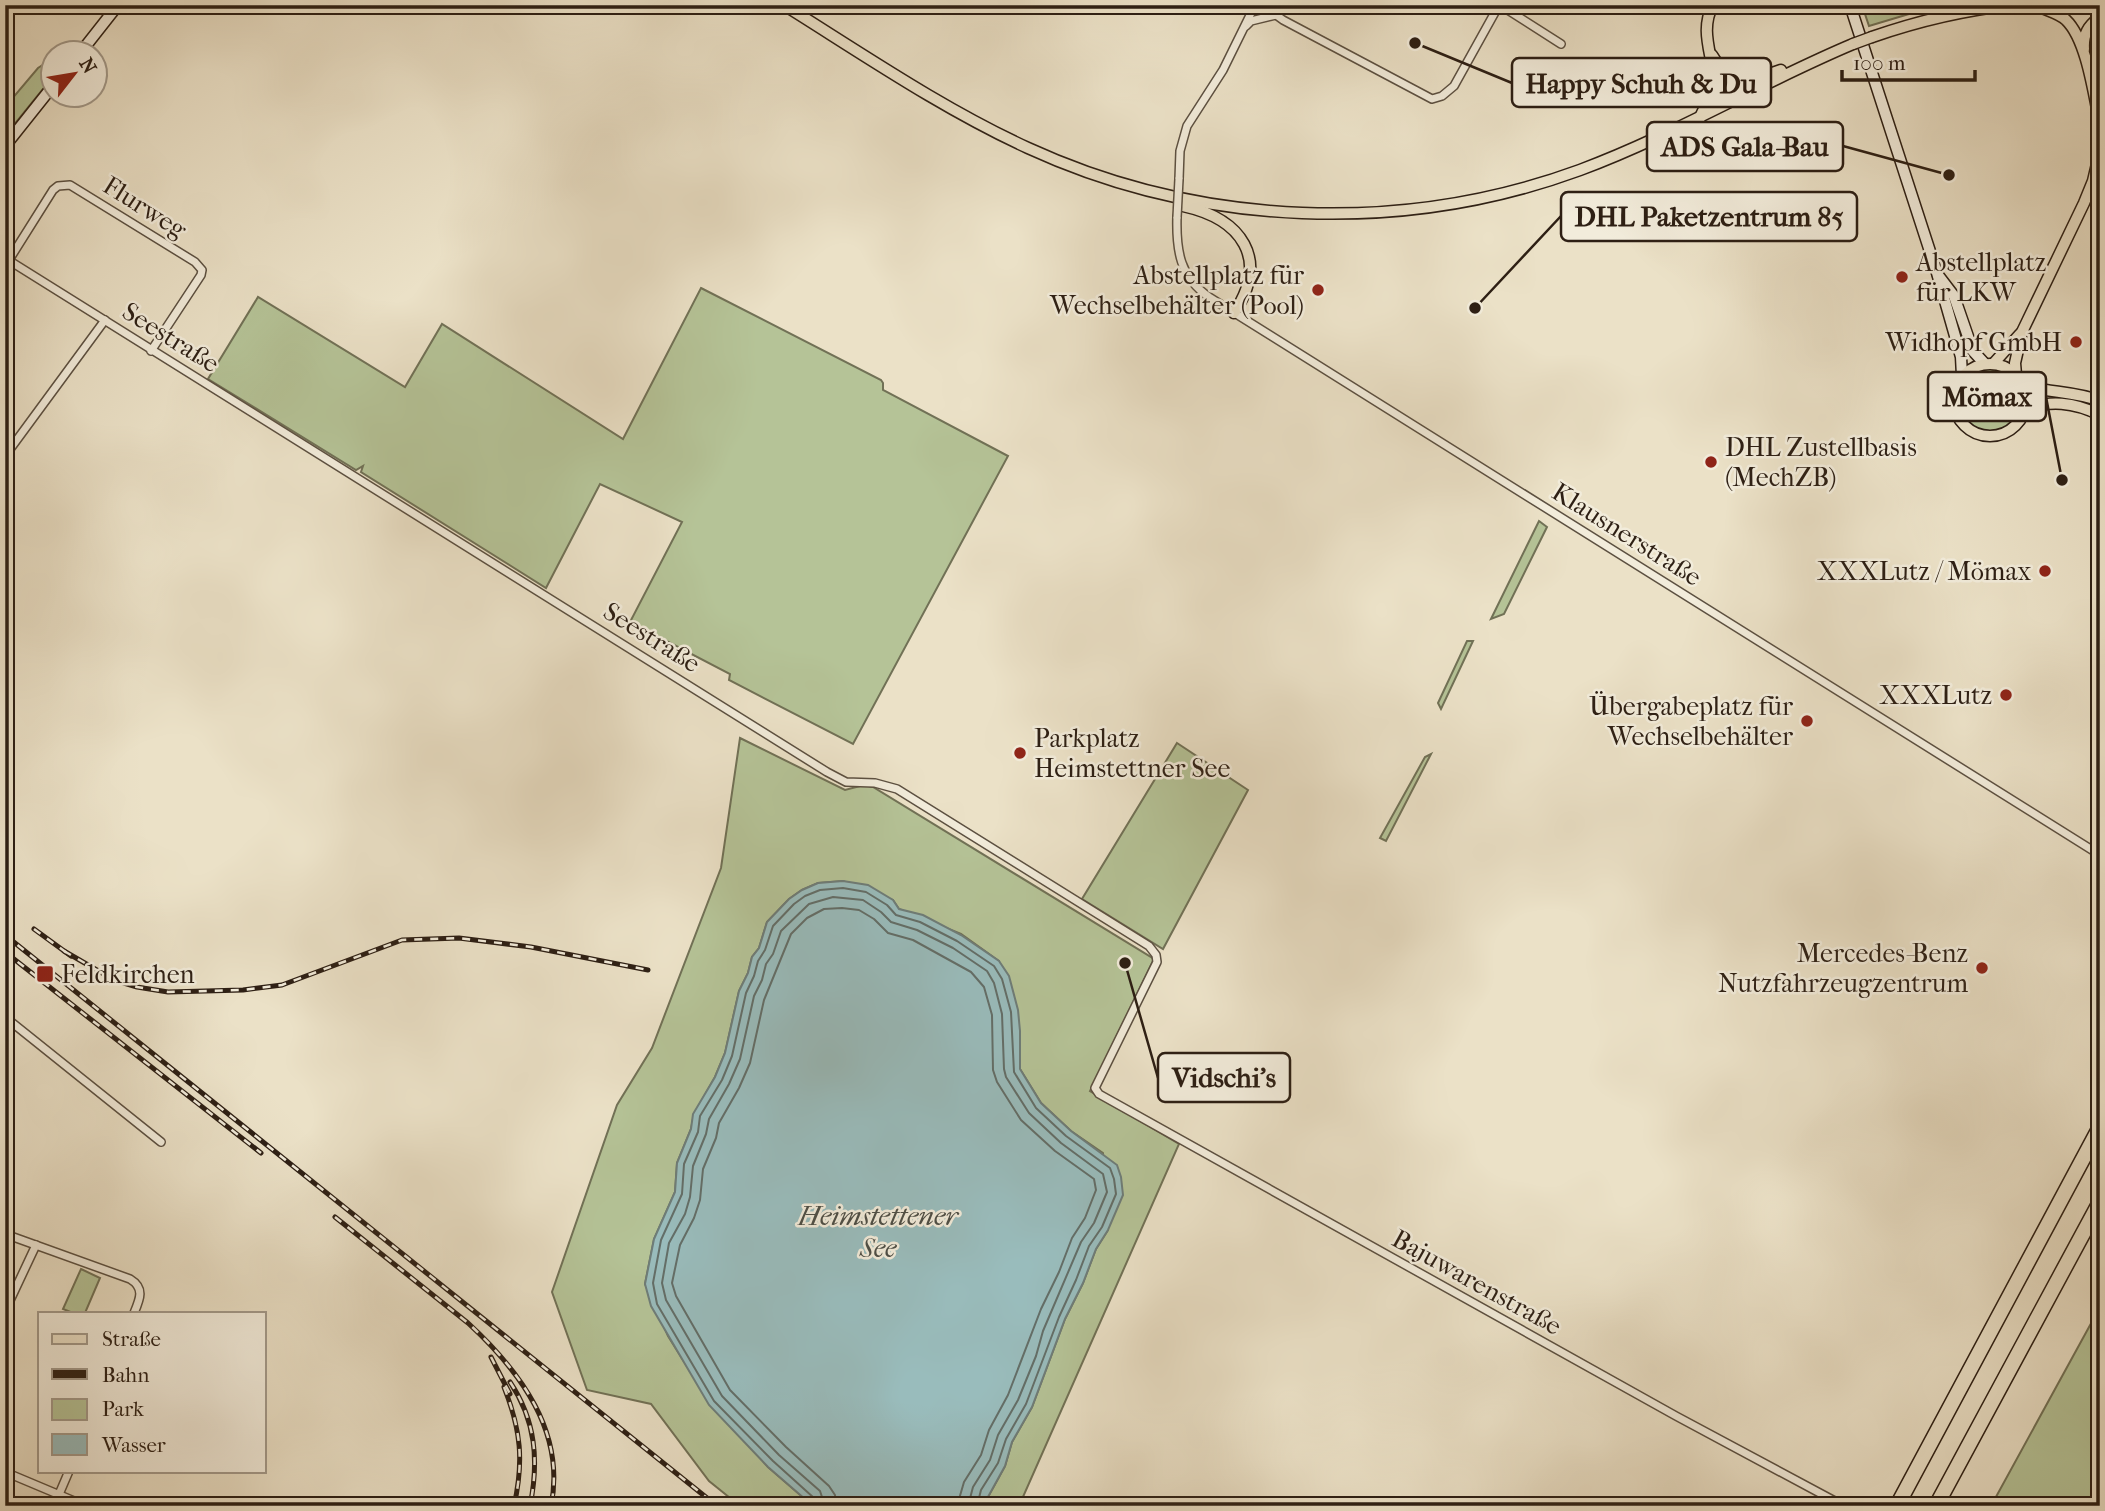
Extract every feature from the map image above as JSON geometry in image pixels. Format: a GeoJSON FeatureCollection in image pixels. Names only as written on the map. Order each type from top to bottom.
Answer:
{"type":"FeatureCollection","features":[{"type":"Feature","properties":{"kind":"highway"},"geometry":{"type":"LineString","coordinates":[[1897,1506],[2100,1127]]}},
{"type":"Feature","properties":{"kind":"highway"},"geometry":{"type":"LineString","coordinates":[[1936,1506],[2100,1202]]}},
{"type":"Feature","properties":{"kind":"main road"},"geometry":{"type":"LineString","coordinates":[[784,5],[912,85],[1002,135],[1071,166],[1184,199],[1258,210],[1349,214],[1398,211],[1483,198],[1552,180],[1620,155],[1853,44],[1906,25],[1957,13],[2012,5]]}},
{"type":"Feature","properties":{"kind":"main road"},"geometry":{"type":"LineString","coordinates":[[1700,118],[1713,93],[1715,83],[1708,49],[1707,22],[1713,5]]}},
{"type":"Feature","properties":{"kind":"main road"},"geometry":{"type":"LineString","coordinates":[[2036,5],[2068,22],[2084,55],[2100,124]]}},
{"type":"Feature","properties":{"kind":"main road"},"geometry":{"type":"LineString","coordinates":[[2084,55],[2084,39],[2088,29],[2100,17]]}},
{"type":"Feature","properties":{"kind":"main road"},"geometry":{"type":"LineString","coordinates":[[1708,49],[1723,70],[1741,79],[1751,80],[1794,65],[1806,65]]}},
{"type":"Feature","properties":{"kind":"main road"},"geometry":{"type":"LineString","coordinates":[[2024,412],[2026,399],[2015,363],[2022,332],[2084,203],[2093,181],[2100,151]]}},
{"type":"Feature","properties":{"kind":"main road"},"geometry":{"type":"LineString","coordinates":[[1136,187],[1152,198],[1204,210],[1230,225],[1240,237],[1246,250],[1250,280],[1247,292],[1234,313]]}},
{"type":"Feature","properties":{"kind":"main road"},"geometry":{"type":"LineString","coordinates":[[1989,364],[2022,332]]}},
{"type":"Feature","properties":{"kind":"main road"},"geometry":{"type":"LineString","coordinates":[[2100,401],[2079,395],[2042,391],[2020,380],[2010,370],[1989,364],[1975,366],[1962,376],[1957,384],[1954,403],[1956,414],[1970,430],[1982,435],[2000,434],[2014,426],[2024,412],[2033,407],[2054,404],[2086,408],[2100,415]]}},
{"type":"Feature","properties":{"kind":"street"},"geometry":{"type":"LineString","coordinates":[[92,38],[118,5]]}},
{"type":"Feature","properties":{"kind":"street"},"geometry":{"type":"LineString","coordinates":[[1245,27],[1255,5]]}},
{"type":"Feature","properties":{"kind":"street"},"geometry":{"type":"LineString","coordinates":[[1268,5],[1276,15],[1432,99],[1442,96],[1454,86],[1499,5],[1561,44]]}},
{"type":"Feature","properties":{"kind":"street"},"geometry":{"type":"LineString","coordinates":[[1850,5],[1937,273],[1961,357],[1962,376]]}},
{"type":"Feature","properties":{"kind":"street"},"geometry":{"type":"LineString","coordinates":[[1245,27],[1251,21],[1276,15]]}},
{"type":"Feature","properties":{"kind":"street","name":"Klausnerstraße"},"geometry":{"type":"LineString","coordinates":[[1245,27],[1212,89],[1186,126],[1180,151],[1178,253],[1185,271],[1200,291],[2100,855]]}},
{"type":"Feature","properties":{"kind":"street"},"geometry":{"type":"LineString","coordinates":[[5,146],[38,105]]}},
{"type":"Feature","properties":{"kind":"street","name":"Flurweg"},"geometry":{"type":"LineString","coordinates":[[7,259],[53,190],[64,184],[75,188],[195,262],[202,270],[201,275],[151,351]]}},
{"type":"Feature","properties":{"kind":"street","name":"Seestraße"},"geometry":{"type":"LineString","coordinates":[[7,259],[827,772],[846,782],[875,783],[897,789],[1149,946],[1156,955],[1157,962],[1095,1088]]}},
{"type":"Feature","properties":{"kind":"street"},"geometry":{"type":"LineString","coordinates":[[1937,273],[1954,296],[1973,351],[1989,364]]}},
{"type":"Feature","properties":{"kind":"street"},"geometry":{"type":"LineString","coordinates":[[5,456],[105,320]]}},
{"type":"Feature","properties":{"kind":"street"},"geometry":{"type":"LineString","coordinates":[[5,1017],[161,1142]]}},
{"type":"Feature","properties":{"kind":"street","name":"Bajuwarenstraße"},"geometry":{"type":"LineString","coordinates":[[1095,1088],[1099,1094],[1194,1148],[1676,1416],[1844,1506]]}},
{"type":"Feature","properties":{"kind":"street"},"geometry":{"type":"LineString","coordinates":[[5,1234],[137,1283],[141,1295],[134,1312]]}},
{"type":"Feature","properties":{"kind":"street"},"geometry":{"type":"LineString","coordinates":[[5,1311],[36,1245]]}},
{"type":"Feature","properties":{"kind":"street"},"geometry":{"type":"LineString","coordinates":[[5,1472],[86,1506]]}},
{"type":"Feature","properties":{"kind":"street"},"geometry":{"type":"LineString","coordinates":[[54,1506],[69,1472]]}},
{"type":"Feature","properties":{"kind":"green space"},"geometry":{"type":"Polygon","coordinates":[[[1862,5],[1939,5],[1869,26],[1862,5]]]}},
{"type":"Feature","properties":{"kind":"green space"},"geometry":{"type":"Polygon","coordinates":[[[38,68],[38,95],[5,136],[5,107],[38,68]]]}},
{"type":"Feature","properties":{"kind":"green space"},"geometry":{"type":"Polygon","coordinates":[[[701,288],[881,380],[883,390],[1008,456],[853,744],[729,680],[730,674],[630,622],[682,522],[600,484],[546,588],[361,472],[363,466],[356,470],[208,379],[258,297],[405,387],[442,324],[623,439],[701,288]]]}},
{"type":"Feature","properties":{"kind":"green space"},"geometry":{"type":"Polygon","coordinates":[[[1990,367],[2008,373],[2016,381],[2022,399],[2016,417],[2008,425],[1990,431],[1972,425],[1964,417],[1958,399],[1964,381],[1972,373],[1990,367]]]}},
{"type":"Feature","properties":{"kind":"green space"},"geometry":{"type":"Polygon","coordinates":[[[1539,521],[1547,527],[1504,614],[1491,619],[1539,521]]]}},
{"type":"Feature","properties":{"kind":"green space"},"geometry":{"type":"Polygon","coordinates":[[[1467,641],[1473,641],[1441,709],[1438,703],[1467,641]]]}},
{"type":"Feature","properties":{"kind":"green space"},"geometry":{"type":"Polygon","coordinates":[[[740,738],[845,790],[864,785],[873,787],[1154,959],[1090,1091],[1179,1144],[1019,1506],[983,1506],[1005,1466],[1012,1442],[1032,1407],[1065,1319],[1096,1249],[1108,1230],[1103,1153],[1071,1131],[1041,1103],[1020,1069],[1019,1052],[999,961],[961,934],[899,909],[893,900],[843,881],[818,883],[802,890],[789,899],[767,922],[759,948],[752,957],[739,991],[725,1053],[694,1114],[677,1163],[675,1192],[654,1239],[645,1284],[668,1336],[693,1376],[768,1467],[813,1506],[740,1506],[709,1481],[651,1404],[587,1390],[552,1292],[617,1105],[652,1048],[721,868],[740,738]]]}},
{"type":"Feature","properties":{"kind":"green space"},"geometry":{"type":"Polygon","coordinates":[[[1177,743],[1248,790],[1163,949],[1082,899],[1177,743]]]}},
{"type":"Feature","properties":{"kind":"green space"},"geometry":{"type":"Polygon","coordinates":[[[1431,754],[1386,841],[1380,838],[1425,757],[1431,754]]]}},
{"type":"Feature","properties":{"kind":"green space"},"geometry":{"type":"Polygon","coordinates":[[[81,1269],[100,1278],[85,1312],[63,1309],[81,1269]]]}},
{"type":"Feature","properties":{"kind":"green space"},"geometry":{"type":"Polygon","coordinates":[[[2100,1307],[2100,1506],[1991,1506],[2100,1307]]]}},
{"type":"Feature","properties":{"kind":"water","name":"Heimstettener See"},"geometry":{"type":"Polygon","coordinates":[[[843,881],[868,885],[893,900],[899,909],[923,915],[961,935],[999,961],[1009,976],[1018,1010],[1020,1069],[1041,1103],[1071,1131],[1117,1165],[1121,1177],[1123,1195],[1065,1319],[1032,1407],[1012,1442],[1005,1466],[983,1506],[813,1506],[768,1467],[709,1405],[651,1306],[645,1284],[654,1239],[675,1192],[677,1163],[691,1129],[693,1114],[715,1077],[725,1053],[739,991],[752,957],[759,948],[767,922],[789,899],[802,890],[818,883],[843,881]]]}},
{"type":"Feature","properties":{"kind":"railway"},"geometry":{"type":"LineString","coordinates":[[5,424],[10,418]]}},
{"type":"Feature","properties":{"kind":"railway"},"geometry":{"type":"LineString","coordinates":[[34,929],[71,956]]}},
{"type":"Feature","properties":{"kind":"railway"},"geometry":{"type":"LineString","coordinates":[[5,935],[717,1506]]}},
{"type":"Feature","properties":{"kind":"railway"},"geometry":{"type":"LineString","coordinates":[[64,951],[114,980],[168,992],[243,990],[282,985],[402,940],[459,938],[531,947],[648,970]]}},
{"type":"Feature","properties":{"kind":"railway"},"geometry":{"type":"LineString","coordinates":[[5,952],[261,1153]]}},
{"type":"Feature","properties":{"kind":"railway"},"geometry":{"type":"LineString","coordinates":[[335,1217],[468,1323],[505,1361],[521,1382],[535,1405],[552,1453],[554,1479],[551,1506]]}},
{"type":"Feature","properties":{"kind":"railway"},"geometry":{"type":"LineString","coordinates":[[491,1357],[510,1394]]}},
{"type":"Feature","properties":{"kind":"railway"},"geometry":{"type":"LineString","coordinates":[[510,1382],[525,1412],[533,1442],[534,1473],[530,1506]]}},
{"type":"Feature","properties":{"kind":"railway"},"geometry":{"type":"LineString","coordinates":[[504,1387],[514,1417],[519,1446],[519,1474],[514,1506]]}},
{"type":"Feature","properties":{"kind":"place","name":"Happy Schuh & Du"},"geometry":{"type":"Point","coordinates":[1415,43]}},
{"type":"Feature","properties":{"kind":"place","name":"ADS Gala-Bau"},"geometry":{"type":"Point","coordinates":[1949,175]}},
{"type":"Feature","properties":{"kind":"place","name":"Abstellplatz für LKW"},"geometry":{"type":"Point","coordinates":[1902,277]}},
{"type":"Feature","properties":{"kind":"place","name":"Abstellplatz für Wechselbehälter (Pool)"},"geometry":{"type":"Point","coordinates":[1318,290]}},
{"type":"Feature","properties":{"kind":"place","name":"DHL Paketzentrum 85"},"geometry":{"type":"Point","coordinates":[1475,308]}},
{"type":"Feature","properties":{"kind":"place","name":"Widhopf GmbH"},"geometry":{"type":"Point","coordinates":[2076,342]}},
{"type":"Feature","properties":{"kind":"place","name":"DHL Zustellbasis (MechZB)"},"geometry":{"type":"Point","coordinates":[1711,462]}},
{"type":"Feature","properties":{"kind":"place","name":"Mömax"},"geometry":{"type":"Point","coordinates":[2062,480]}},
{"type":"Feature","properties":{"kind":"place","name":"XXXLutz / Mömax"},"geometry":{"type":"Point","coordinates":[2045,571]}},
{"type":"Feature","properties":{"kind":"place","name":"XXXLutz"},"geometry":{"type":"Point","coordinates":[2006,695]}},
{"type":"Feature","properties":{"kind":"place","name":"Übergabeplatz für Wechselbehälter"},"geometry":{"type":"Point","coordinates":[1807,721]}},
{"type":"Feature","properties":{"kind":"place","name":"Parkplatz Heimstettner See"},"geometry":{"type":"Point","coordinates":[1020,753]}},
{"type":"Feature","properties":{"kind":"place","name":"Vidschi's"},"geometry":{"type":"Point","coordinates":[1125,963]}},
{"type":"Feature","properties":{"kind":"place","name":"Mercedes-Benz Nutzfahrzeugzentrum"},"geometry":{"type":"Point","coordinates":[1982,968]}},
{"type":"Feature","properties":{"kind":"place","name":"Feldkirchen"},"geometry":{"type":"Point","coordinates":[45,974]}}]}
